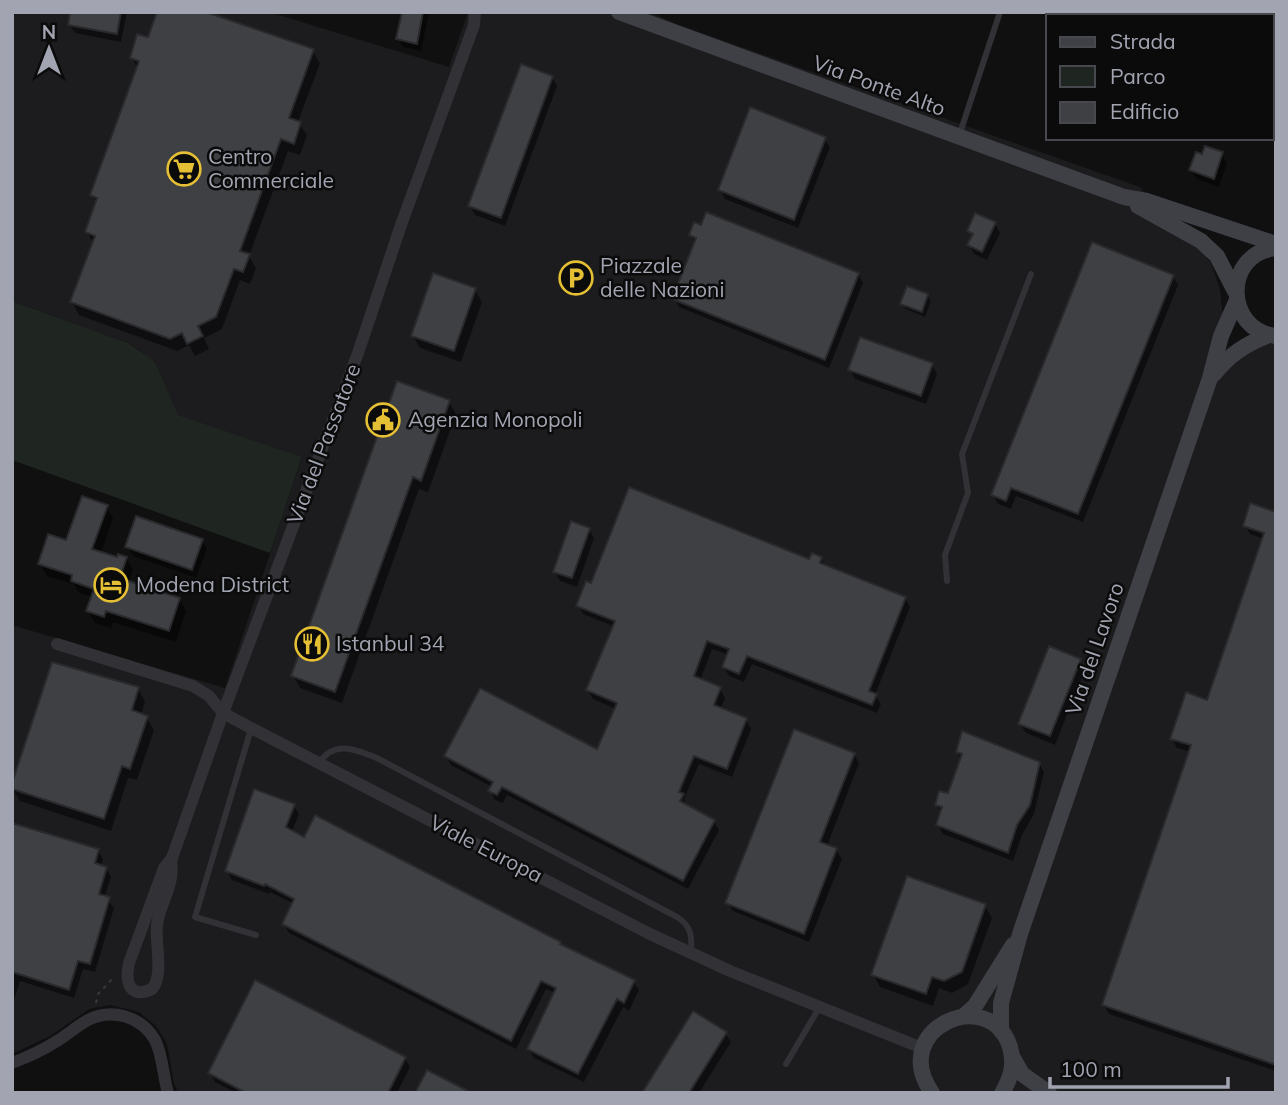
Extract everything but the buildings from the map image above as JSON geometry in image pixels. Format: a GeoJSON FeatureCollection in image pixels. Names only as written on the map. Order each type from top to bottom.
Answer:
{"type":"FeatureCollection","features":[{"type":"Feature","properties":{"kind":"main road","name":"Via Ponte Alto"},"geometry":{"type":"LineString","coordinates":[[619,12],[1124,197],[1202,241],[1217,256],[1236,297]]}},
{"type":"Feature","properties":{"kind":"main road","name":"Via Ponte Alto"},"geometry":{"type":"LineString","coordinates":[[1124,197],[1147,201],[1276,246]]}},
{"type":"Feature","properties":{"kind":"main road","name":"Via del Lavoro"},"geometry":{"type":"LineString","coordinates":[[1049,1093],[1022,1073],[1013,1058],[1009,1043],[1001,1031],[1001,1003],[1020,934],[1210,378],[1221,336],[1236,297],[1238,277],[1255,254],[1276,246]]}},
{"type":"Feature","properties":{"kind":"main road","name":"Via del Lavoro"},"geometry":{"type":"LineString","coordinates":[[1236,297],[1248,323],[1273,336]]}},
{"type":"Feature","properties":{"kind":"main road","name":"Via del Lavoro"},"geometry":{"type":"LineString","coordinates":[[1210,378],[1227,357],[1240,348],[1273,336]]}},
{"type":"Feature","properties":{"kind":"main road","name":"Via del Lavoro"},"geometry":{"type":"LineString","coordinates":[[922,1048],[927,1038],[943,1023],[964,1016],[975,1006],[1020,934]]}},
{"type":"Feature","properties":{"kind":"main road"},"geometry":{"type":"LineString","coordinates":[[964,1016],[984,1020],[1001,1031]]}},
{"type":"Feature","properties":{"kind":"main road"},"geometry":{"type":"LineString","coordinates":[[922,1048],[921,1073],[932,1093]]}},
{"type":"Feature","properties":{"kind":"main road"},"geometry":{"type":"LineString","coordinates":[[1002,1093],[1012,1070],[1013,1058]]}},
{"type":"Feature","properties":{"kind":"street","name":"Via del Passatore"},"geometry":{"type":"LineString","coordinates":[[171,862],[164,868],[129,963],[126,978],[136,991],[152,989],[158,979],[158,924],[173,873],[171,862],[223,713],[358,353],[475,19],[483,12]]}},
{"type":"Feature","properties":{"kind":"street","name":"Viale Europa"},"geometry":{"type":"LineString","coordinates":[[57,644],[186,683],[209,696],[223,713],[251,728],[691,953],[819,1008],[922,1048]]}},
{"type":"Feature","properties":{"kind":"street"},"geometry":{"type":"LineString","coordinates":[[12,1063],[46,1048],[90,1019],[105,1014],[121,1015],[144,1026],[155,1040],[167,1093]]}},
{"type":"Feature","properties":{"kind":"lane"},"geometry":{"type":"LineString","coordinates":[[959,138],[1000,12]]}},
{"type":"Feature","properties":{"kind":"lane"},"geometry":{"type":"LineString","coordinates":[[947,581],[945,555],[968,493],[962,454],[1031,274]]}},
{"type":"Feature","properties":{"kind":"lane"},"geometry":{"type":"LineString","coordinates":[[251,728],[195,917],[256,936]]}},
{"type":"Feature","properties":{"kind":"lane"},"geometry":{"type":"LineString","coordinates":[[319,763],[326,753],[338,749],[353,750],[377,758],[684,921],[690,932],[691,953]]}},
{"type":"Feature","properties":{"kind":"lane"},"geometry":{"type":"LineString","coordinates":[[786,1064],[819,1008]]}},
{"type":"Feature","properties":{"kind":"shaded area"},"geometry":{"type":"Polygon","coordinates":[[[12,12],[269,12],[449,67],[468,12],[650,12],[676,24],[1140,187],[1158,212],[1193,241],[1211,263],[1220,289],[1224,327],[1207,381],[1234,359],[1265,344],[1276,344],[1276,1093],[178,1093],[167,1044],[156,1026],[139,1012],[110,1005],[89,1009],[50,1036],[12,1054],[12,625],[225,688],[302,458],[177,415],[157,366],[141,351],[128,343],[12,301],[12,12]]]}},
{"type":"Feature","properties":{"kind":"green space"},"geometry":{"type":"Polygon","coordinates":[[[12,301],[128,343],[152,359],[178,415],[302,457],[270,553],[12,460],[12,301]]]}},
{"type":"Feature","properties":{"kind":"place","name":"Centro Commerciale"},"geometry":{"type":"Point","coordinates":[184,169]}},
{"type":"Feature","properties":{"kind":"place","name":"Piazzale delle Nazioni"},"geometry":{"type":"Point","coordinates":[576,278]}},
{"type":"Feature","properties":{"kind":"place","name":"Agenzia Monopoli"},"geometry":{"type":"Point","coordinates":[383,420]}},
{"type":"Feature","properties":{"kind":"place","name":"Modena District"},"geometry":{"type":"Point","coordinates":[111,585]}},
{"type":"Feature","properties":{"kind":"place","name":"Istanbul 34"},"geometry":{"type":"Point","coordinates":[312,644]}}]}
